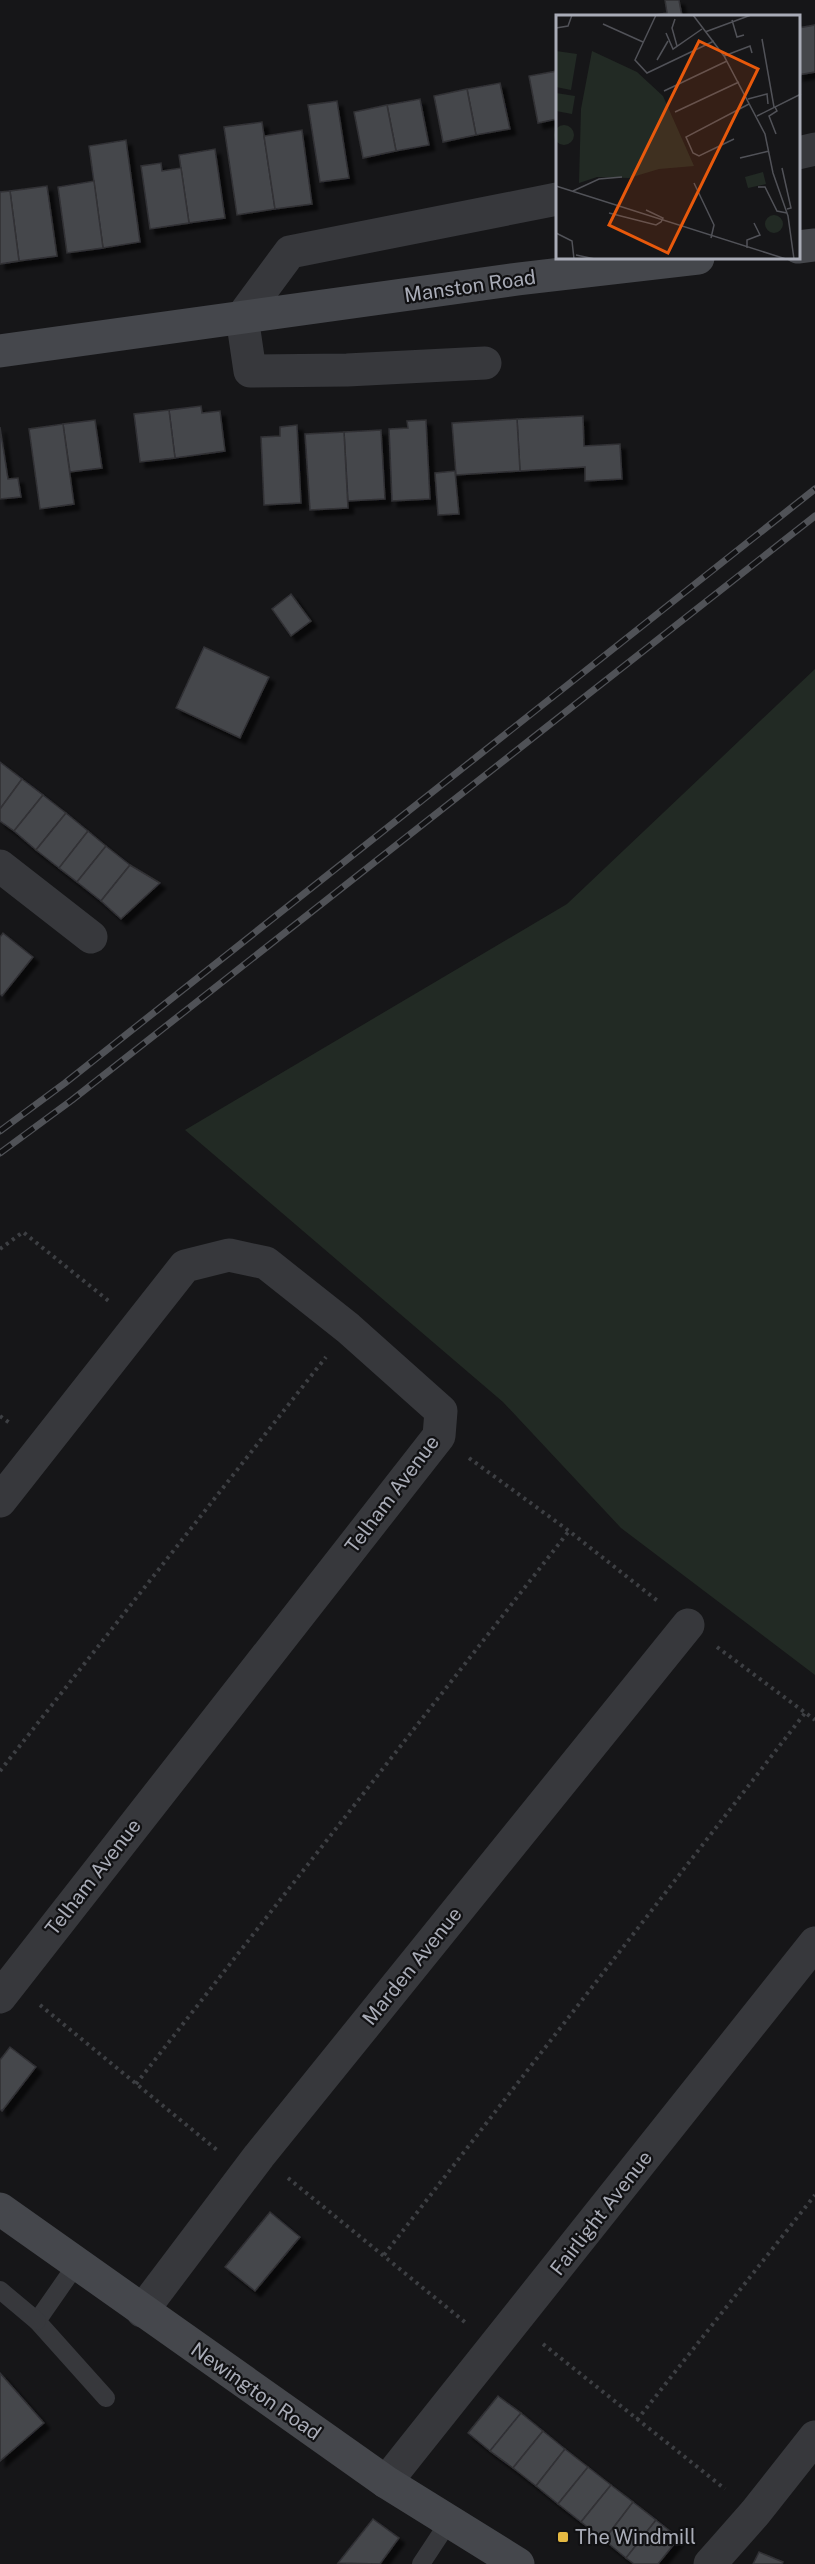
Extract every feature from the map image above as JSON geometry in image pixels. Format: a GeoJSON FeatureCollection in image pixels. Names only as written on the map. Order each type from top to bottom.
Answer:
{"type":"FeatureCollection","features":[{"type":"Feature","properties":{"kind":"main road"},"geometry":{"type":"LineString","coordinates":[[800,247],[815,245]]}},
{"type":"Feature","properties":{"kind":"main road","name":"Manston Road"},"geometry":{"type":"LineString","coordinates":[[0,351],[518,279],[682,260]]}},
{"type":"Feature","properties":{"kind":"main road","name":"Newington Road"},"geometry":{"type":"LineString","coordinates":[[0,2209],[76,2265],[386,2482],[448,2523],[518,2564]]}},
{"type":"Feature","properties":{"kind":"street"},"geometry":{"type":"LineString","coordinates":[[800,153],[815,149]]}},
{"type":"Feature","properties":{"kind":"street"},"geometry":{"type":"LineString","coordinates":[[485,363],[347,370],[250,370],[242,317],[290,252],[556,199]]}},
{"type":"Feature","properties":{"kind":"street"},"geometry":{"type":"LineString","coordinates":[[0,866],[91,937]]}},
{"type":"Feature","properties":{"kind":"street","name":"Telham Avenue"},"geometry":{"type":"LineString","coordinates":[[0,1501],[185,1266],[230,1254],[266,1263],[348,1328],[441,1411],[440,1436],[6,1989]]}},
{"type":"Feature","properties":{"kind":"street","name":"Marden Avenue"},"geometry":{"type":"LineString","coordinates":[[142,2311],[252,2164],[688,1625]]}},
{"type":"Feature","properties":{"kind":"street","name":"Fairlight Avenue"},"geometry":{"type":"LineString","coordinates":[[386,2482],[815,1943]]}},
{"type":"Feature","properties":{"kind":"street"},"geometry":{"type":"LineString","coordinates":[[710,2564],[755,2513],[815,2437]]}},
{"type":"Feature","properties":{"kind":"lane"},"geometry":{"type":"LineString","coordinates":[[37,2321],[76,2265]]}},
{"type":"Feature","properties":{"kind":"lane"},"geometry":{"type":"LineString","coordinates":[[0,2290],[37,2321],[106,2398]]}},
{"type":"Feature","properties":{"kind":"lane"},"geometry":{"type":"LineString","coordinates":[[421,2564],[448,2523]]}},
{"type":"Feature","properties":{"kind":"path"},"geometry":{"type":"LineString","coordinates":[[0,1249],[23,1232],[139,1325]]}},
{"type":"Feature","properties":{"kind":"path"},"geometry":{"type":"LineString","coordinates":[[0,1771],[348,1328]]}},
{"type":"Feature","properties":{"kind":"path"},"geometry":{"type":"LineString","coordinates":[[440,1436],[569,1531],[688,1625],[815,1720]]}},
{"type":"Feature","properties":{"kind":"path"},"geometry":{"type":"LineString","coordinates":[[136,2084],[569,1531]]}},
{"type":"Feature","properties":{"kind":"path"},"geometry":{"type":"LineString","coordinates":[[384,2255],[805,1713]]}},
{"type":"Feature","properties":{"kind":"path"},"geometry":{"type":"LineString","coordinates":[[6,1989],[136,2084],[384,2255],[494,2346]]}},
{"type":"Feature","properties":{"kind":"path"},"geometry":{"type":"LineString","coordinates":[[637,2420],[815,2195]]}},
{"type":"Feature","properties":{"kind":"path"},"geometry":{"type":"LineString","coordinates":[[514,2321],[755,2513]]}},
{"type":"Feature","properties":{"kind":"shaded area"},"geometry":{"type":"Polygon","coordinates":[[[815,669],[815,1675],[621,1528],[503,1402],[185,1130],[567,904],[815,669]]]}},
{"type":"Feature","properties":{"kind":"building"},"geometry":{"type":"Polygon","coordinates":[[[665,0],[679,0],[682,15],[654,15],[667,13],[665,0]]]}},
{"type":"Feature","properties":{"kind":"building"},"geometry":{"type":"Polygon","coordinates":[[[815,25],[815,72],[800,75],[800,28],[815,25]]]}},
{"type":"Feature","properties":{"kind":"building"},"geometry":{"type":"Polygon","coordinates":[[[556,71],[556,119],[538,123],[529,76],[556,71]]]}},
{"type":"Feature","properties":{"kind":"building"},"geometry":{"type":"Polygon","coordinates":[[[500,83],[510,129],[476,135],[467,89],[500,83]]]}},
{"type":"Feature","properties":{"kind":"building"},"geometry":{"type":"Polygon","coordinates":[[[467,89],[476,135],[443,142],[434,96],[467,89]]]}},
{"type":"Feature","properties":{"kind":"building"},"geometry":{"type":"Polygon","coordinates":[[[420,99],[429,145],[396,151],[387,105],[420,99]]]}},
{"type":"Feature","properties":{"kind":"building"},"geometry":{"type":"Polygon","coordinates":[[[337,101],[349,178],[320,182],[308,105],[337,101]]]}},
{"type":"Feature","properties":{"kind":"building"},"geometry":{"type":"Polygon","coordinates":[[[387,105],[396,151],[363,158],[354,112],[387,105]]]}},
{"type":"Feature","properties":{"kind":"building"},"geometry":{"type":"Polygon","coordinates":[[[262,122],[275,209],[237,215],[224,127],[262,122]]]}},
{"type":"Feature","properties":{"kind":"building"},"geometry":{"type":"Polygon","coordinates":[[[302,130],[312,204],[275,209],[264,136],[302,130]]]}},
{"type":"Feature","properties":{"kind":"building"},"geometry":{"type":"Polygon","coordinates":[[[126,140],[140,242],[103,248],[89,146],[126,140]]]}},
{"type":"Feature","properties":{"kind":"building"},"geometry":{"type":"Polygon","coordinates":[[[215,149],[225,218],[189,223],[179,155],[215,149]]]}},
{"type":"Feature","properties":{"kind":"building"},"geometry":{"type":"Polygon","coordinates":[[[161,163],[162,171],[181,168],[189,223],[150,229],[141,166],[161,163]]]}},
{"type":"Feature","properties":{"kind":"building"},"geometry":{"type":"Polygon","coordinates":[[[94,181],[103,248],[67,253],[58,187],[94,181]]]}},
{"type":"Feature","properties":{"kind":"building"},"geometry":{"type":"Polygon","coordinates":[[[47,186],[57,256],[19,261],[10,191],[47,186]]]}},
{"type":"Feature","properties":{"kind":"building"},"geometry":{"type":"Polygon","coordinates":[[[10,191],[19,261],[0,264],[0,192],[10,191]]]}},
{"type":"Feature","properties":{"kind":"building"},"geometry":{"type":"Polygon","coordinates":[[[201,406],[202,413],[220,411],[225,451],[175,458],[169,410],[201,406]]]}},
{"type":"Feature","properties":{"kind":"building"},"geometry":{"type":"Polygon","coordinates":[[[169,410],[175,458],[140,462],[134,414],[169,410]]]}},
{"type":"Feature","properties":{"kind":"building"},"geometry":{"type":"Polygon","coordinates":[[[583,416],[584,446],[620,444],[622,479],[585,481],[585,467],[520,471],[517,419],[583,416]]]}},
{"type":"Feature","properties":{"kind":"building"},"geometry":{"type":"Polygon","coordinates":[[[517,419],[520,471],[456,475],[452,423],[517,419]]]}},
{"type":"Feature","properties":{"kind":"building"},"geometry":{"type":"Polygon","coordinates":[[[95,420],[102,468],[70,472],[63,424],[95,420]]]}},
{"type":"Feature","properties":{"kind":"building"},"geometry":{"type":"Polygon","coordinates":[[[426,420],[430,499],[392,501],[389,429],[408,428],[407,421],[426,420]]]}},
{"type":"Feature","properties":{"kind":"building"},"geometry":{"type":"Polygon","coordinates":[[[63,424],[74,504],[40,509],[29,429],[63,424]]]}},
{"type":"Feature","properties":{"kind":"building"},"geometry":{"type":"Polygon","coordinates":[[[297,425],[301,503],[264,505],[261,437],[280,436],[280,427],[297,425]]]}},
{"type":"Feature","properties":{"kind":"building"},"geometry":{"type":"Polygon","coordinates":[[[0,427],[8,479],[18,478],[21,497],[0,499],[0,427]]]}},
{"type":"Feature","properties":{"kind":"building"},"geometry":{"type":"Polygon","coordinates":[[[381,430],[385,499],[348,501],[344,432],[381,430]]]}},
{"type":"Feature","properties":{"kind":"building"},"geometry":{"type":"Polygon","coordinates":[[[344,432],[348,508],[310,510],[305,434],[344,432]]]}},
{"type":"Feature","properties":{"kind":"building"},"geometry":{"type":"Polygon","coordinates":[[[455,471],[459,514],[438,515],[435,473],[455,471]]]}},
{"type":"Feature","properties":{"kind":"building"},"geometry":{"type":"Polygon","coordinates":[[[291,594],[311,621],[291,636],[272,609],[291,594]]]}},
{"type":"Feature","properties":{"kind":"building"},"geometry":{"type":"Polygon","coordinates":[[[204,647],[269,677],[240,738],[176,708],[204,647]]]}},
{"type":"Feature","properties":{"kind":"building"},"geometry":{"type":"Polygon","coordinates":[[[0,762],[22,779],[0,809],[0,762]]]}},
{"type":"Feature","properties":{"kind":"building"},"geometry":{"type":"Polygon","coordinates":[[[22,779],[43,795],[14,831],[0,821],[0,809],[22,779]]]}},
{"type":"Feature","properties":{"kind":"building"},"geometry":{"type":"Polygon","coordinates":[[[43,795],[66,813],[36,850],[14,831],[43,795]]]}},
{"type":"Feature","properties":{"kind":"building"},"geometry":{"type":"Polygon","coordinates":[[[66,813],[88,831],[59,868],[36,850],[66,813]]]}},
{"type":"Feature","properties":{"kind":"building"},"geometry":{"type":"Polygon","coordinates":[[[88,831],[106,846],[77,882],[59,868],[88,831]]]}},
{"type":"Feature","properties":{"kind":"building"},"geometry":{"type":"Polygon","coordinates":[[[106,846],[130,865],[101,901],[77,882],[106,846]]]}},
{"type":"Feature","properties":{"kind":"building"},"geometry":{"type":"Polygon","coordinates":[[[130,865],[160,883],[121,919],[101,901],[130,865]]]}},
{"type":"Feature","properties":{"kind":"building"},"geometry":{"type":"Polygon","coordinates":[[[3,933],[33,957],[2,996],[0,994],[0,937],[3,933]]]}},
{"type":"Feature","properties":{"kind":"building"},"geometry":{"type":"Polygon","coordinates":[[[10,2047],[36,2067],[2,2111],[0,2109],[0,2060],[10,2047]]]}},
{"type":"Feature","properties":{"kind":"building"},"geometry":{"type":"Polygon","coordinates":[[[270,2212],[300,2237],[255,2291],[225,2267],[270,2212]]]}},
{"type":"Feature","properties":{"kind":"building"},"geometry":{"type":"Polygon","coordinates":[[[0,2373],[44,2423],[0,2461],[0,2373]]]}},
{"type":"Feature","properties":{"kind":"building"},"geometry":{"type":"Polygon","coordinates":[[[498,2396],[521,2413],[490,2451],[468,2433],[498,2396]]]}},
{"type":"Feature","properties":{"kind":"building"},"geometry":{"type":"Polygon","coordinates":[[[521,2413],[543,2431],[513,2468],[490,2451],[521,2413]]]}},
{"type":"Feature","properties":{"kind":"building"},"geometry":{"type":"Polygon","coordinates":[[[543,2431],[565,2449],[536,2486],[513,2468],[543,2431]]]}},
{"type":"Feature","properties":{"kind":"building"},"geometry":{"type":"Polygon","coordinates":[[[565,2449],[588,2467],[558,2504],[536,2486],[565,2449]]]}},
{"type":"Feature","properties":{"kind":"building"},"geometry":{"type":"Polygon","coordinates":[[[588,2467],[611,2485],[581,2522],[558,2504],[588,2467]]]}},
{"type":"Feature","properties":{"kind":"building"},"geometry":{"type":"Polygon","coordinates":[[[611,2485],[633,2502],[604,2540],[581,2522],[611,2485]]]}},
{"type":"Feature","properties":{"kind":"building"},"geometry":{"type":"Polygon","coordinates":[[[633,2502],[656,2520],[626,2558],[604,2540],[633,2502]]]}},
{"type":"Feature","properties":{"kind":"building"},"geometry":{"type":"Polygon","coordinates":[[[373,2519],[399,2538],[380,2564],[338,2563],[373,2519]]]}},
{"type":"Feature","properties":{"kind":"building"},"geometry":{"type":"Polygon","coordinates":[[[656,2520],[679,2538],[658,2564],[634,2564],[626,2558],[656,2520]]]}},
{"type":"Feature","properties":{"kind":"building"},"geometry":{"type":"Polygon","coordinates":[[[759,2552],[783,2562],[782,2564],[753,2564],[759,2552]]]}},
{"type":"Feature","properties":{"kind":"railway"},"geometry":{"type":"LineString","coordinates":[[0,1131],[65,1083],[815,489]]}},
{"type":"Feature","properties":{"kind":"railway"},"geometry":{"type":"LineString","coordinates":[[0,1153],[72,1100],[815,516]]}},
{"type":"Feature","properties":{"kind":"place","name":"The Windmill"},"geometry":{"type":"Point","coordinates":[563,2537]}}]}
